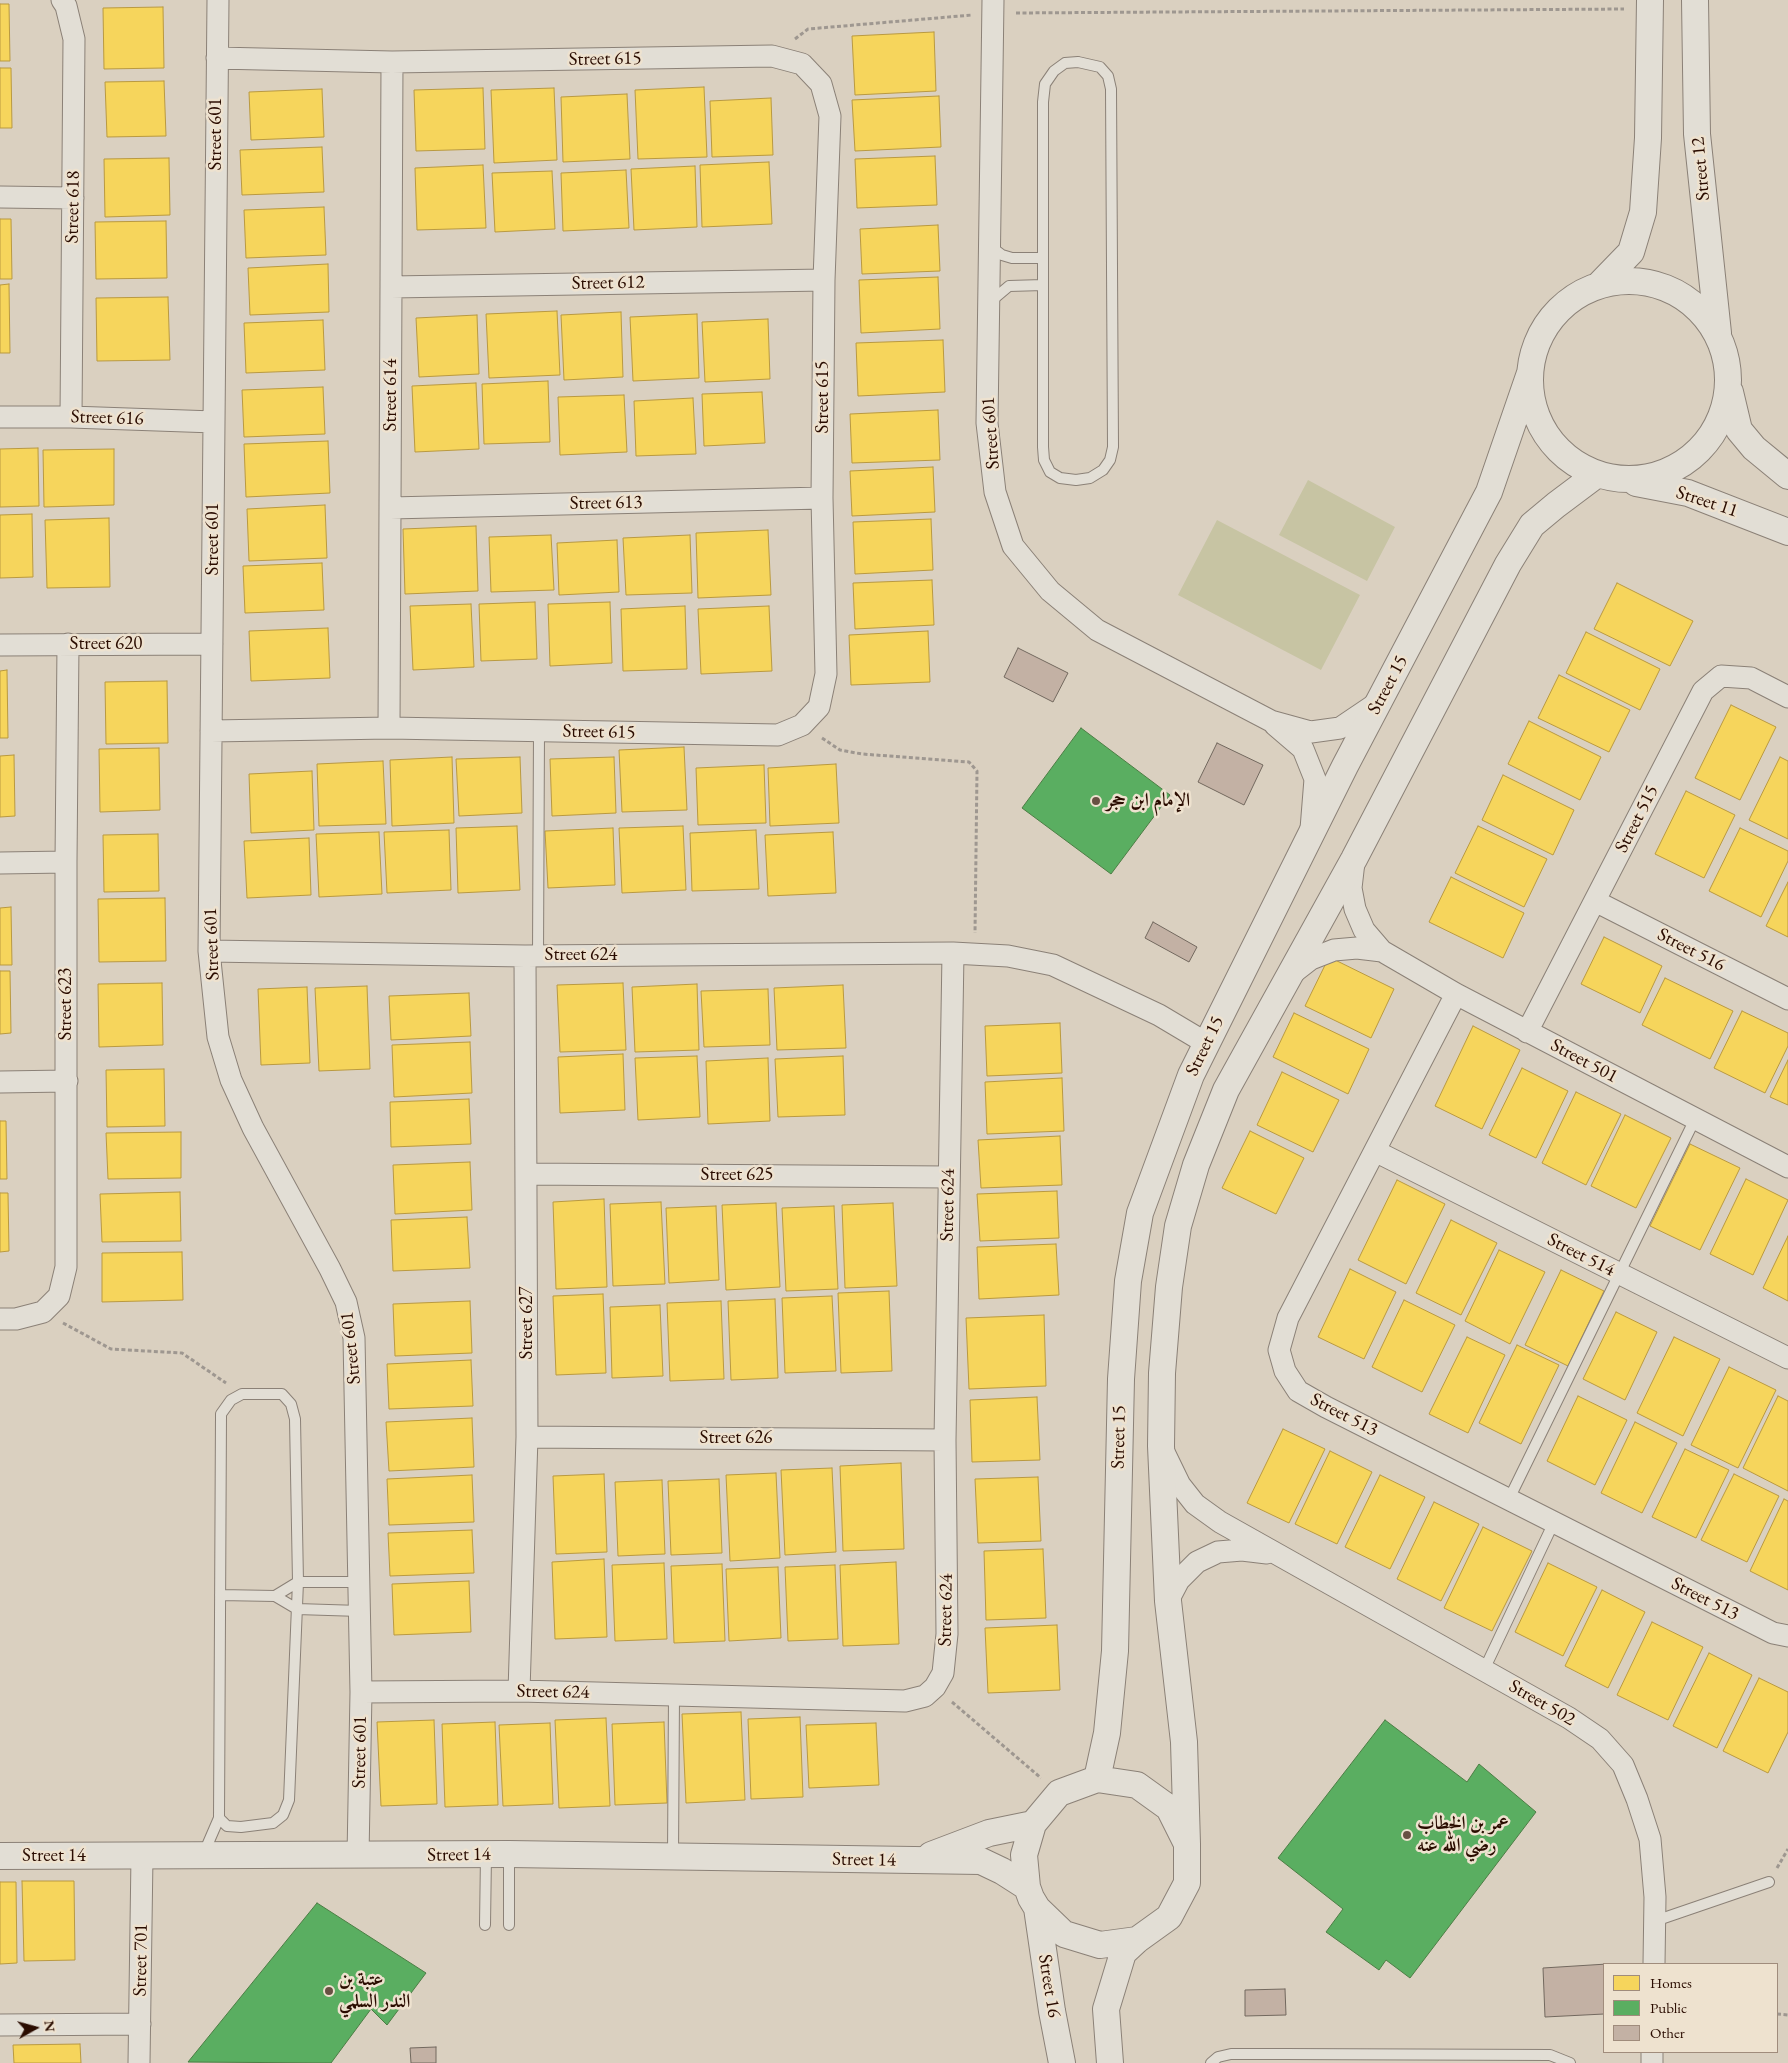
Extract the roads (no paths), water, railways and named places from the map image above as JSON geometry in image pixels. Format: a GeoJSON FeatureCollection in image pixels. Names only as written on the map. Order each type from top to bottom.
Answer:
{"type":"FeatureCollection","features":[{"type":"Feature","properties":{"kind":"street","name":"Street 618"},"geometry":{"type":"LineString","coordinates":[[62,0],[66,6],[74,39],[71,417]]}},
{"type":"Feature","properties":{"kind":"street","name":"Street 601"},"geometry":{"type":"LineString","coordinates":[[218,0],[209,951],[218,1036],[231,1080],[253,1128],[346,1302],[354,1338],[362,1692],[358,1856]]}},
{"type":"Feature","properties":{"kind":"street","name":"Street 12"},"geometry":{"type":"LineString","coordinates":[[1696,0],[1697,134],[1718,337]]}},
{"type":"Feature","properties":{"kind":"street"},"geometry":{"type":"LineString","coordinates":[[1599,286],[1631,252],[1643,212],[1648,138],[1650,4]]}},
{"type":"Feature","properties":{"kind":"street","name":"Street 601"},"geometry":{"type":"LineString","coordinates":[[993,7],[987,423],[995,492],[1013,546],[1050,591],[1097,630],[1271,721],[1310,732],[1340,728],[1380,700]]}},
{"type":"Feature","properties":{"kind":"street","name":"Street 615"},"geometry":{"type":"LineString","coordinates":[[211,731],[389,728],[778,735],[802,725],[819,707],[826,674],[822,498],[824,280],[830,116],[821,84],[802,64],[772,56],[392,62],[217,58]]}},
{"type":"Feature","properties":{"kind":"street","name":"Street 614"},"geometry":{"type":"LineString","coordinates":[[389,728],[392,62]]}},
{"type":"Feature","properties":{"kind":"street"},"geometry":{"type":"LineString","coordinates":[[0,197],[73,198]]}},
{"type":"Feature","properties":{"kind":"street","name":"Street 612"},"geometry":{"type":"LineString","coordinates":[[392,287],[824,280]]}},
{"type":"Feature","properties":{"kind":"street"},"geometry":{"type":"LineString","coordinates":[[1530,373],[1536,344],[1551,318],[1572,298],[1599,286],[1627,281],[1655,284],[1681,295],[1703,313],[1718,337],[1727,361],[1728,387],[1739,430],[1754,448],[1788,476]]}},
{"type":"Feature","properties":{"kind":"street","name":"Street 11"},"geometry":{"type":"LineString","coordinates":[[1530,373],[1533,405],[1546,435],[1568,459],[1596,475],[1688,493],[1788,532]]}},
{"type":"Feature","properties":{"kind":"street","name":"Street 15"},"geometry":{"type":"LineString","coordinates":[[1098,1779],[1108,1732],[1115,1651],[1121,1379],[1128,1281],[1140,1213],[1191,1075],[1206,1043],[1310,835],[1489,492],[1530,373]]}},
{"type":"Feature","properties":{"kind":"street"},"geometry":{"type":"LineString","coordinates":[[1623,480],[1654,477],[1682,465],[1688,460],[1706,444],[1722,417],[1728,387]]}},
{"type":"Feature","properties":{"kind":"street","name":"Street 616"},"geometry":{"type":"LineString","coordinates":[[0,417],[71,417],[214,422]]}},
{"type":"Feature","properties":{"kind":"street","name":"Street 15"},"geometry":{"type":"LineString","coordinates":[[1187,1844],[1184,1742],[1168,1601],[1161,1446],[1162,1363],[1169,1288],[1178,1226],[1196,1166],[1226,1090],[1293,973],[1508,564],[1532,526],[1556,504],[1596,475]]}},
{"type":"Feature","properties":{"kind":"street","name":"Street 613"},"geometry":{"type":"LineString","coordinates":[[390,508],[822,498]]}},
{"type":"Feature","properties":{"kind":"street","name":"Street 620"},"geometry":{"type":"LineString","coordinates":[[0,644],[212,644]]}},
{"type":"Feature","properties":{"kind":"street","name":"Street 623"},"geometry":{"type":"LineString","coordinates":[[0,1319],[16,1319],[43,1312],[59,1296],[66,1267],[68,644]]}},
{"type":"Feature","properties":{"kind":"street","name":"Street 515"},"geometry":{"type":"LineString","coordinates":[[1527,1032],[1703,691],[1721,676],[1751,678],[1788,697]]}},
{"type":"Feature","properties":{"kind":"street","name":"Street 601"},"geometry":{"type":"LineString","coordinates":[[1271,721],[1303,750],[1315,778],[1310,835]]}},
{"type":"Feature","properties":{"kind":"street","name":"Street 501"},"geometry":{"type":"LineString","coordinates":[[1354,859],[1351,888],[1355,909],[1364,930],[1382,951],[1527,1032],[1788,1167]]}},
{"type":"Feature","properties":{"kind":"street"},"geometry":{"type":"LineString","coordinates":[[0,863],[66,862]]}},
{"type":"Feature","properties":{"kind":"street","name":"Street 516"},"geometry":{"type":"LineString","coordinates":[[1595,901],[1788,1000]]}},
{"type":"Feature","properties":{"kind":"street","name":"Street 501"},"geometry":{"type":"LineString","coordinates":[[1293,973],[1311,959],[1334,950],[1358,948],[1382,951]]}},
{"type":"Feature","properties":{"kind":"street","name":"Street 624"},"geometry":{"type":"LineString","coordinates":[[209,951],[531,955],[953,953],[1008,956],[1053,965],[1159,1015],[1206,1043]]}},
{"type":"Feature","properties":{"kind":"street","name":"Street 624"},"geometry":{"type":"LineString","coordinates":[[362,1692],[519,1691],[905,1701],[924,1696],[935,1687],[943,1673],[947,1634],[945,1440],[953,953]]}},
{"type":"Feature","properties":{"kind":"street","name":"Street 627"},"geometry":{"type":"LineString","coordinates":[[519,1691],[527,1437],[526,1174],[531,955]]}},
{"type":"Feature","properties":{"kind":"street","name":"Street 513"},"geometry":{"type":"LineString","coordinates":[[1456,994],[1288,1318],[1279,1350],[1285,1371],[1298,1391],[1773,1633],[1788,1636]]}},
{"type":"Feature","properties":{"kind":"street"},"geometry":{"type":"LineString","coordinates":[[0,1082],[66,1080]]}},
{"type":"Feature","properties":{"kind":"street","name":"Street 514"},"geometry":{"type":"LineString","coordinates":[[1375,1151],[1788,1358]]}},
{"type":"Feature","properties":{"kind":"street","name":"Street 625"},"geometry":{"type":"LineString","coordinates":[[526,1174],[948,1177]]}},
{"type":"Feature","properties":{"kind":"street","name":"Street 626"},"geometry":{"type":"LineString","coordinates":[[527,1437],[945,1440]]}},
{"type":"Feature","properties":{"kind":"street","name":"Street 502"},"geometry":{"type":"LineString","coordinates":[[1161,1446],[1180,1485],[1195,1504],[1220,1522],[1569,1718],[1600,1739],[1623,1765],[1650,1838],[1655,1897],[1654,1963]]}},
{"type":"Feature","properties":{"kind":"street","name":"Street 502"},"geometry":{"type":"LineString","coordinates":[[1168,1601],[1179,1580],[1197,1562],[1218,1552],[1242,1550],[1274,1554]]}},
{"type":"Feature","properties":{"kind":"street"},"geometry":{"type":"LineString","coordinates":[[1110,2063],[1106,2009],[1123,1953],[1136,1940],[1169,1917],[1187,1883],[1187,1844],[1169,1808],[1137,1785],[1098,1779],[1060,1793],[1033,1824],[1024,1855],[1032,1897],[1064,1934],[1100,1945],[1136,1940]]}},
{"type":"Feature","properties":{"kind":"street","name":"Street 14"},"geometry":{"type":"LineString","coordinates":[[918,1860],[989,1833],[1033,1824]]}},
{"type":"Feature","properties":{"kind":"street","name":"Street 14"},"geometry":{"type":"LineString","coordinates":[[0,1856],[497,1855],[981,1862],[1002,1870],[1032,1897]]}},
{"type":"Feature","properties":{"kind":"street","name":"Street 701"},"geometry":{"type":"LineString","coordinates":[[139,2063],[142,1856]]}},
{"type":"Feature","properties":{"kind":"street","name":"Street 16"},"geometry":{"type":"LineString","coordinates":[[1032,1897],[1062,2063]]}},
{"type":"Feature","properties":{"kind":"street"},"geometry":{"type":"LineString","coordinates":[[0,2025],[140,2024]]}},
{"type":"Feature","properties":{"kind":"lane"},"geometry":{"type":"LineString","coordinates":[[1065,63],[1090,63],[1100,67],[1108,76],[1111,89],[1113,447],[1110,460],[1103,470],[1090,478],[1076,480],[1060,478],[1050,472],[1044,460],[1043,285],[1043,102],[1045,84],[1054,71],[1065,63]]}},
{"type":"Feature","properties":{"kind":"lane"},"geometry":{"type":"LineString","coordinates":[[990,246],[1002,255],[1012,258],[1043,258]]}},
{"type":"Feature","properties":{"kind":"lane"},"geometry":{"type":"LineString","coordinates":[[989,304],[1009,286],[1043,285]]}},
{"type":"Feature","properties":{"kind":"lane"},"geometry":{"type":"LineString","coordinates":[[531,955],[539,731]]}},
{"type":"Feature","properties":{"kind":"lane"},"geometry":{"type":"LineString","coordinates":[[1509,1499],[1695,1119]]}},
{"type":"Feature","properties":{"kind":"lane"},"geometry":{"type":"LineString","coordinates":[[203,1856],[218,1818],[221,1414],[231,1400],[242,1394],[282,1394],[291,1404],[295,1419],[298,1582],[289,1800],[283,1815],[273,1823],[241,1827],[227,1826],[218,1818]]}},
{"type":"Feature","properties":{"kind":"lane"},"geometry":{"type":"LineString","coordinates":[[1484,1670],[1554,1522]]}},
{"type":"Feature","properties":{"kind":"lane"},"geometry":{"type":"LineString","coordinates":[[275,1596],[298,1582],[360,1582]]}},
{"type":"Feature","properties":{"kind":"lane"},"geometry":{"type":"LineString","coordinates":[[220,1595],[275,1596],[297,1609],[360,1611]]}},
{"type":"Feature","properties":{"kind":"lane"},"geometry":{"type":"LineString","coordinates":[[673,1857],[674,1695]]}},
{"type":"Feature","properties":{"kind":"lane"},"geometry":{"type":"LineString","coordinates":[[485,1925],[497,1855]]}},
{"type":"Feature","properties":{"kind":"lane"},"geometry":{"type":"LineString","coordinates":[[497,1855],[509,1925]]}},
{"type":"Feature","properties":{"kind":"lane"},"geometry":{"type":"LineString","coordinates":[[1655,1921],[1769,1882]]}},
{"type":"Feature","properties":{"kind":"lane"},"geometry":{"type":"LineString","coordinates":[[1211,2063],[1218,2057],[1231,2054],[1364,2054],[1550,2055],[1570,2063]]}},
{"type":"Feature","properties":{"kind":"place","name":"الإمام ابن حجر"},"geometry":{"type":"Point","coordinates":[1096,801]}},
{"type":"Feature","properties":{"kind":"place","name":"عمر بن الخطاب رضي الله عنه"},"geometry":{"type":"Point","coordinates":[1407,1835]}},
{"type":"Feature","properties":{"kind":"place","name":"عتبة بن الندر السلمي"},"geometry":{"type":"Point","coordinates":[329,1991]}}]}
